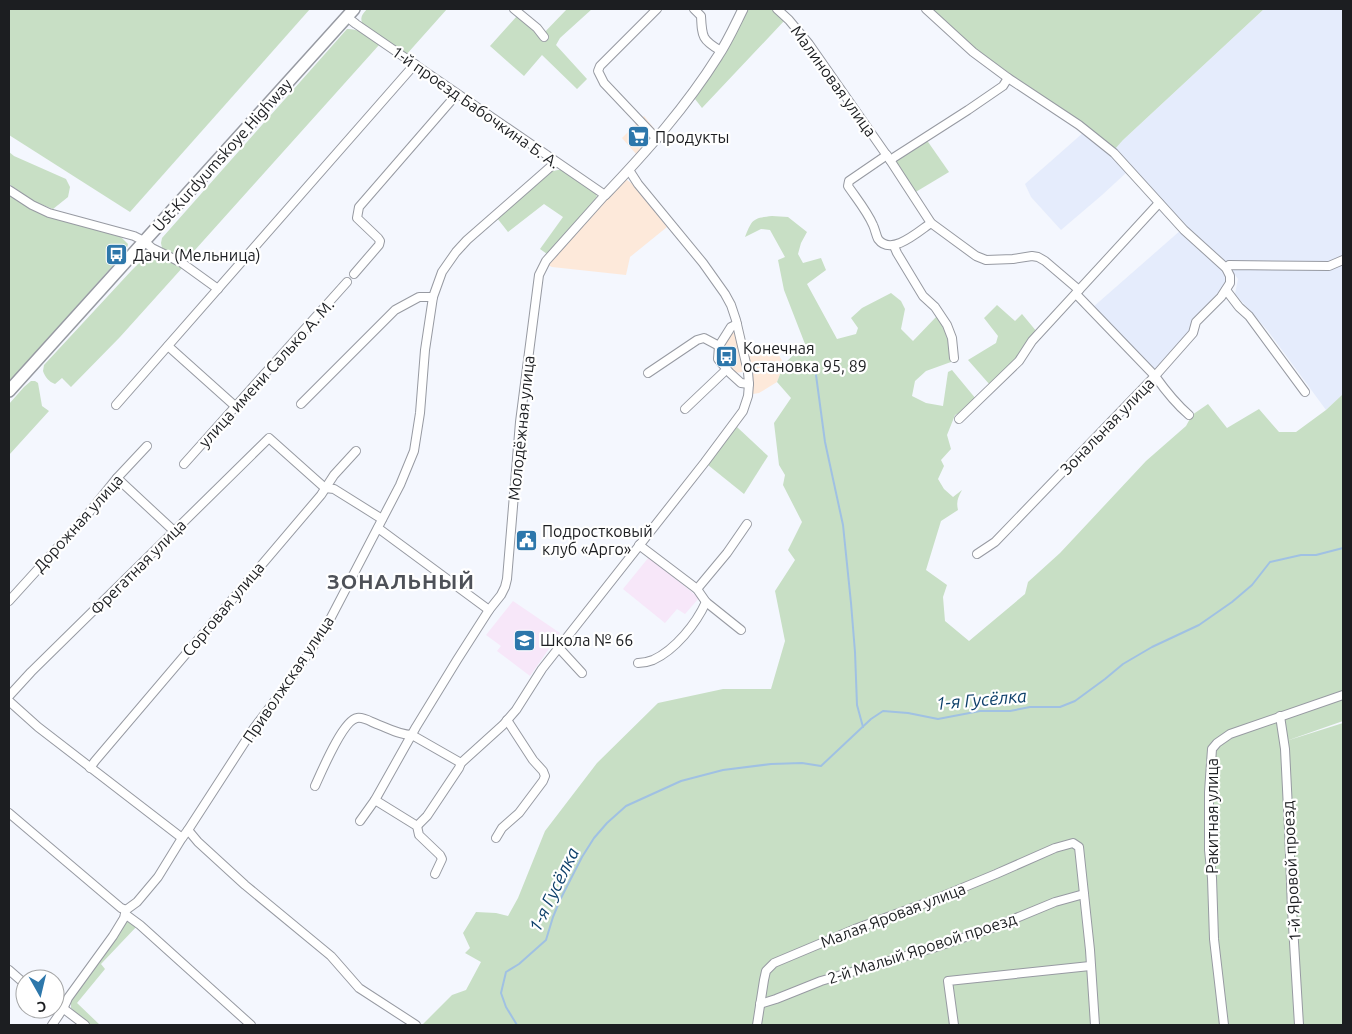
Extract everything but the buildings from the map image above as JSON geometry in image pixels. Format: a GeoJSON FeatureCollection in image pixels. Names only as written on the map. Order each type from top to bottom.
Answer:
{"type":"FeatureCollection","features":[{"type":"Feature","properties":{"kind":"main road","name":"Ust-Kurdyumskoye Highway"},"geometry":{"type":"LineString","coordinates":[[9,391],[351,13]]}},
{"type":"Feature","properties":{"kind":"street"},"geometry":{"type":"LineString","coordinates":[[514,9],[537,28],[544,37]]}},
{"type":"Feature","properties":{"kind":"street"},"geometry":{"type":"LineString","coordinates":[[657,9],[600,66],[598,71],[604,83],[657,139]]}},
{"type":"Feature","properties":{"kind":"street"},"geometry":{"type":"LineString","coordinates":[[694,9],[701,16],[701,32],[704,37],[721,50]]}},
{"type":"Feature","properties":{"kind":"street","name":"Молодёжная улица"},"geometry":{"type":"LineString","coordinates":[[360,821],[375,800],[416,727],[505,587],[520,422],[539,274],[546,261],[657,139],[691,95],[721,50],[743,9]]}},
{"type":"Feature","properties":{"kind":"street","name":"Малиновая улица"},"geometry":{"type":"LineString","coordinates":[[777,9],[790,20],[809,44],[889,158],[931,223],[976,256],[986,260],[1032,256],[1045,261],[1077,292],[1190,415]]}},
{"type":"Feature","properties":{"kind":"street"},"geometry":{"type":"LineString","coordinates":[[926,9],[973,52],[1079,126],[1114,153],[1184,230],[1226,268],[1230,276],[1230,283],[1226,290],[1239,307],[1249,316],[1306,392]]}},
{"type":"Feature","properties":{"kind":"street","name":"1-й проезд Бабочкина Б. А."},"geometry":{"type":"LineString","coordinates":[[351,13],[356,24],[605,196]]}},
{"type":"Feature","properties":{"kind":"street"},"geometry":{"type":"LineString","coordinates":[[116,404],[415,64]]}},
{"type":"Feature","properties":{"kind":"street"},"geometry":{"type":"LineString","coordinates":[[931,223],[900,244],[894,246],[883,244],[878,238],[873,224],[848,186],[849,180],[968,110],[1002,86],[1008,78]]}},
{"type":"Feature","properties":{"kind":"street"},"geometry":{"type":"LineString","coordinates":[[354,274],[379,245],[380,241],[357,218],[359,207],[457,94]]}},
{"type":"Feature","properties":{"kind":"street","name":"Приволжская улица"},"geometry":{"type":"LineString","coordinates":[[65,1006],[68,998],[113,936],[126,912],[158,877],[254,728],[289,682],[325,629],[378,528],[400,485],[414,451],[433,297],[442,272],[461,246],[556,162]]}},
{"type":"Feature","properties":{"kind":"street"},"geometry":{"type":"LineString","coordinates":[[417,826],[427,816],[460,768],[461,763],[516,710],[542,669],[700,469],[743,411],[748,396],[749,384],[745,355],[737,324],[725,294],[703,263],[629,170]]}},
{"type":"Feature","properties":{"kind":"street"},"geometry":{"type":"LineString","coordinates":[[9,190],[32,205],[49,213],[134,236],[182,264],[218,289]]}},
{"type":"Feature","properties":{"kind":"street"},"geometry":{"type":"LineString","coordinates":[[959,419],[1019,361],[1032,341],[1159,203]]}},
{"type":"Feature","properties":{"kind":"street"},"geometry":{"type":"LineString","coordinates":[[894,246],[924,296],[935,307],[947,325],[952,338],[954,358]]}},
{"type":"Feature","properties":{"kind":"street"},"geometry":{"type":"LineString","coordinates":[[1226,268],[1229,266],[1329,266],[1343,260]]}},
{"type":"Feature","properties":{"kind":"street","name":"улица имени Салько А. М."},"geometry":{"type":"LineString","coordinates":[[184,464],[347,282]]}},
{"type":"Feature","properties":{"kind":"street","name":"Зональная улица"},"geometry":{"type":"LineString","coordinates":[[977,554],[995,542],[1155,376],[1193,333],[1196,322],[1221,298],[1226,290]]}},
{"type":"Feature","properties":{"kind":"street"},"geometry":{"type":"LineString","coordinates":[[301,404],[395,310],[419,297],[433,297]]}},
{"type":"Feature","properties":{"kind":"street"},"geometry":{"type":"LineString","coordinates":[[737,324],[731,327],[719,346],[718,359],[726,370],[741,383],[749,384]]}},
{"type":"Feature","properties":{"kind":"street"},"geometry":{"type":"LineString","coordinates":[[648,373],[697,340],[704,338],[719,346]]}},
{"type":"Feature","properties":{"kind":"street"},"geometry":{"type":"LineString","coordinates":[[168,346],[235,406]]}},
{"type":"Feature","properties":{"kind":"street"},"geometry":{"type":"LineString","coordinates":[[685,409],[726,370]]}},
{"type":"Feature","properties":{"kind":"street","name":"Фрегатная улица"},"geometry":{"type":"LineString","coordinates":[[9,696],[31,672],[269,438],[325,488]]}},
{"type":"Feature","properties":{"kind":"street","name":"Дорожная улица"},"geometry":{"type":"LineString","coordinates":[[9,601],[55,548],[87,516],[117,478],[147,446]]}},
{"type":"Feature","properties":{"kind":"street","name":"Сорговая улица"},"geometry":{"type":"LineString","coordinates":[[90,768],[356,451]]}},
{"type":"Feature","properties":{"kind":"street"},"geometry":{"type":"LineString","coordinates":[[117,478],[174,532]]}},
{"type":"Feature","properties":{"kind":"street"},"geometry":{"type":"LineString","coordinates":[[325,488],[334,489],[382,519]]}},
{"type":"Feature","properties":{"kind":"street"},"geometry":{"type":"LineString","coordinates":[[697,589],[727,554],[747,524]]}},
{"type":"Feature","properties":{"kind":"street"},"geometry":{"type":"LineString","coordinates":[[378,528],[489,610]]}},
{"type":"Feature","properties":{"kind":"street"},"geometry":{"type":"LineString","coordinates":[[639,545],[697,589],[706,602],[741,630]]}},
{"type":"Feature","properties":{"kind":"street"},"geometry":{"type":"LineString","coordinates":[[638,663],[651,661],[660,656],[686,635],[706,602]]}},
{"type":"Feature","properties":{"kind":"street"},"geometry":{"type":"LineString","coordinates":[[558,648],[582,673]]}},
{"type":"Feature","properties":{"kind":"street","name":"Ракитная улица"},"geometry":{"type":"LineString","coordinates":[[1224,1025],[1214,939],[1209,850],[1209,792],[1212,748],[1230,734],[1343,695]]}},
{"type":"Feature","properties":{"kind":"street"},"geometry":{"type":"LineString","coordinates":[[9,701],[38,727],[182,838]]}},
{"type":"Feature","properties":{"kind":"street","name":"1-й Яровой проезд"},"geometry":{"type":"LineString","coordinates":[[1280,716],[1285,749],[1299,1025]]}},
{"type":"Feature","properties":{"kind":"street"},"geometry":{"type":"LineString","coordinates":[[315,786],[334,746],[351,721],[358,718],[366,719],[405,735],[412,735],[461,763]]}},
{"type":"Feature","properties":{"kind":"street"},"geometry":{"type":"LineString","coordinates":[[496,838],[502,828],[518,813],[537,789],[545,776],[507,720]]}},
{"type":"Feature","properties":{"kind":"street"},"geometry":{"type":"LineString","coordinates":[[375,800],[417,826]]}},
{"type":"Feature","properties":{"kind":"street"},"geometry":{"type":"LineString","coordinates":[[9,813],[126,912],[250,1025]]}},
{"type":"Feature","properties":{"kind":"street"},"geometry":{"type":"LineString","coordinates":[[417,826],[418,835],[442,859],[435,874]]}},
{"type":"Feature","properties":{"kind":"street"},"geometry":{"type":"LineString","coordinates":[[188,830],[198,842],[245,885],[331,956],[359,988],[416,1025]]}},
{"type":"Feature","properties":{"kind":"street","name":"Малая Яровая улица"},"geometry":{"type":"LineString","coordinates":[[757,1025],[766,971],[774,963],[855,929],[934,900],[1055,848],[1073,843],[1079,847],[1084,894]]}},
{"type":"Feature","properties":{"kind":"street"},"geometry":{"type":"LineString","coordinates":[[1084,894],[1095,1025]]}},
{"type":"Feature","properties":{"kind":"street","name":"2-й Малый Яровой проезд"},"geometry":{"type":"LineString","coordinates":[[760,1004],[821,981],[933,948],[992,928],[1055,902],[1084,894]]}},
{"type":"Feature","properties":{"kind":"street"},"geometry":{"type":"LineString","coordinates":[[954,1025],[948,981],[1090,966]]}},
{"type":"Feature","properties":{"kind":"street"},"geometry":{"type":"LineString","coordinates":[[65,1010],[85,1025]]}},
{"type":"Feature","properties":{"kind":"shaded area"},"geometry":{"type":"Polygon","coordinates":[[[1264,9],[1343,9],[1343,394],[1326,410],[1268,331],[1235,294],[1238,279],[1223,259],[1187,228],[1115,149],[1264,9]]]}},
{"type":"Feature","properties":{"kind":"shaded area"},"geometry":{"type":"Polygon","coordinates":[[[644,116],[657,132],[637,155],[622,138],[644,116]]]}},
{"type":"Feature","properties":{"kind":"shaded area"},"geometry":{"type":"Polygon","coordinates":[[[1084,132],[1112,155],[1127,172],[1061,230],[1031,197],[1025,184],[1084,132]]]}},
{"type":"Feature","properties":{"kind":"shaded area"},"geometry":{"type":"Polygon","coordinates":[[[627,180],[634,185],[667,227],[630,257],[626,275],[548,265],[621,183],[627,180]]]}},
{"type":"Feature","properties":{"kind":"shaded area"},"geometry":{"type":"Polygon","coordinates":[[[1181,230],[1218,266],[1226,276],[1226,283],[1195,320],[1190,332],[1161,366],[1151,368],[1092,308],[1181,230]]]}},
{"type":"Feature","properties":{"kind":"shaded area"},"geometry":{"type":"Polygon","coordinates":[[[731,333],[736,333],[745,367],[742,372],[734,373],[722,359],[722,350],[731,333]]]}},
{"type":"Feature","properties":{"kind":"shaded area"},"geometry":{"type":"Polygon","coordinates":[[[772,343],[784,364],[777,382],[759,393],[753,394],[747,347],[772,343]]]}},
{"type":"Feature","properties":{"kind":"shaded area"},"geometry":{"type":"Polygon","coordinates":[[[649,557],[699,598],[685,614],[677,609],[665,623],[623,589],[649,557]]]}},
{"type":"Feature","properties":{"kind":"shaded area","name":"Школа № 66"},"geometry":{"type":"Polygon","coordinates":[[[513,601],[560,633],[530,676],[497,651],[501,646],[486,635],[513,601]]]}},
{"type":"Feature","properties":{"kind":"green space"},"geometry":{"type":"Polygon","coordinates":[[[9,9],[310,9],[130,212],[9,135],[9,9]]]}},
{"type":"Feature","properties":{"kind":"green space"},"geometry":{"type":"Polygon","coordinates":[[[367,9],[447,9],[406,55],[362,23],[363,14],[367,9]]]}},
{"type":"Feature","properties":{"kind":"green space"},"geometry":{"type":"Polygon","coordinates":[[[567,9],[592,9],[560,38],[556,45],[587,79],[577,89],[542,55],[524,76],[490,46],[517,16],[540,37],[567,9]]]}},
{"type":"Feature","properties":{"kind":"green space"},"geometry":{"type":"Polygon","coordinates":[[[748,9],[773,9],[785,20],[702,108],[695,99],[730,45],[748,9]]]}},
{"type":"Feature","properties":{"kind":"green space"},"geometry":{"type":"Polygon","coordinates":[[[930,9],[1264,9],[1115,149],[1081,122],[971,47],[930,9]]]}},
{"type":"Feature","properties":{"kind":"green space"},"geometry":{"type":"Polygon","coordinates":[[[347,29],[360,32],[379,45],[186,260],[162,248],[162,238],[347,29]]]}},
{"type":"Feature","properties":{"kind":"green space"},"geometry":{"type":"Polygon","coordinates":[[[926,139],[949,172],[914,193],[896,161],[926,139]]]}},
{"type":"Feature","properties":{"kind":"green space"},"geometry":{"type":"Polygon","coordinates":[[[9,152],[66,179],[70,187],[68,197],[53,209],[33,201],[9,184],[9,152]]]}},
{"type":"Feature","properties":{"kind":"green space"},"geometry":{"type":"Polygon","coordinates":[[[565,170],[596,194],[597,197],[547,254],[540,249],[563,217],[544,204],[508,232],[497,218],[553,171],[565,170]]]}},
{"type":"Feature","properties":{"kind":"green space"},"geometry":{"type":"Polygon","coordinates":[[[9,194],[47,216],[121,237],[128,244],[125,252],[9,382],[9,194]]]}},
{"type":"Feature","properties":{"kind":"green space"},"geometry":{"type":"Polygon","coordinates":[[[772,216],[788,217],[807,232],[798,254],[803,263],[821,258],[826,270],[807,284],[837,339],[856,334],[858,328],[851,318],[862,308],[891,293],[901,301],[905,309],[901,329],[913,341],[937,316],[944,327],[949,343],[951,362],[926,371],[915,381],[912,396],[926,403],[943,406],[948,372],[952,370],[976,399],[962,412],[955,415],[947,435],[951,449],[941,460],[944,466],[938,479],[944,489],[953,497],[962,490],[957,504],[958,510],[941,521],[926,570],[947,585],[943,597],[945,621],[969,641],[1025,594],[1028,582],[1060,553],[1146,461],[1186,426],[1192,415],[1208,404],[1227,428],[1259,409],[1279,432],[1296,432],[1326,410],[1343,394],[1343,721],[1286,741],[1343,723],[1343,1025],[422,1025],[452,995],[466,990],[481,962],[465,953],[470,948],[463,933],[476,912],[508,916],[518,898],[545,831],[597,763],[658,703],[723,689],[771,689],[785,641],[775,591],[795,560],[788,550],[802,522],[783,485],[785,475],[779,465],[774,423],[791,398],[777,382],[784,364],[805,344],[784,290],[778,260],[785,257],[770,230],[761,229],[745,237],[751,223],[760,218],[772,216]]]}},
{"type":"Feature","properties":{"kind":"green space"},"geometry":{"type":"Polygon","coordinates":[[[151,256],[164,257],[183,267],[120,337],[71,387],[62,378],[55,384],[49,381],[43,371],[44,365],[132,270],[143,259],[151,256]]]}},
{"type":"Feature","properties":{"kind":"green space"},"geometry":{"type":"Polygon","coordinates":[[[997,305],[1015,321],[1022,314],[1037,332],[1017,359],[990,385],[968,360],[996,343],[998,336],[984,318],[997,305]]]}},
{"type":"Feature","properties":{"kind":"green space"},"geometry":{"type":"Polygon","coordinates":[[[31,381],[38,383],[42,406],[49,411],[9,455],[9,404],[31,381]]]}},
{"type":"Feature","properties":{"kind":"green space"},"geometry":{"type":"Polygon","coordinates":[[[737,427],[768,456],[744,494],[708,465],[737,427]]]}},
{"type":"Feature","properties":{"kind":"green space"},"geometry":{"type":"Polygon","coordinates":[[[128,919],[138,925],[101,964],[105,969],[77,1003],[100,1025],[88,1025],[71,1008],[71,999],[128,919]]]}},
{"type":"Feature","properties":{"kind":"waterway"},"geometry":{"type":"LineString","coordinates":[[816,375],[825,442],[843,525],[855,652],[857,705],[863,727]]}},
{"type":"Feature","properties":{"kind":"waterway","name":"1-я Гусёлка"},"geometry":{"type":"LineString","coordinates":[[517,1025],[506,1007],[501,993],[506,972],[519,964],[546,940],[560,900],[582,857],[594,838],[626,806],[681,781],[723,770],[771,764],[802,763],[821,766],[871,719],[883,711],[908,713],[938,719],[980,711],[1060,707],[1075,701],[1123,664],[1152,647],[1199,625],[1232,602],[1252,585],[1270,562],[1301,555],[1316,555],[1343,548]]}},
{"type":"Feature","properties":{"kind":"place","name":"Продукты"},"geometry":{"type":"Point","coordinates":[639,137]}},
{"type":"Feature","properties":{"kind":"place","name":"Дачи (Мельница)"},"geometry":{"type":"Point","coordinates":[117,255]}},
{"type":"Feature","properties":{"kind":"place","name":"Конечная остановка 95, 89"},"geometry":{"type":"Point","coordinates":[727,357]}},
{"type":"Feature","properties":{"kind":"place","name":"Подростковый клуб «Арго»"},"geometry":{"type":"Point","coordinates":[526,540]}},
{"type":"Feature","properties":{"kind":"place","name":"Школа № 66"},"geometry":{"type":"Point","coordinates":[524,640]}},
{"type":"Feature","properties":{"kind":"district","name":"ЗОНАЛЬНЫЙ"},"geometry":{"type":"Point","coordinates":[401,582]}}]}
